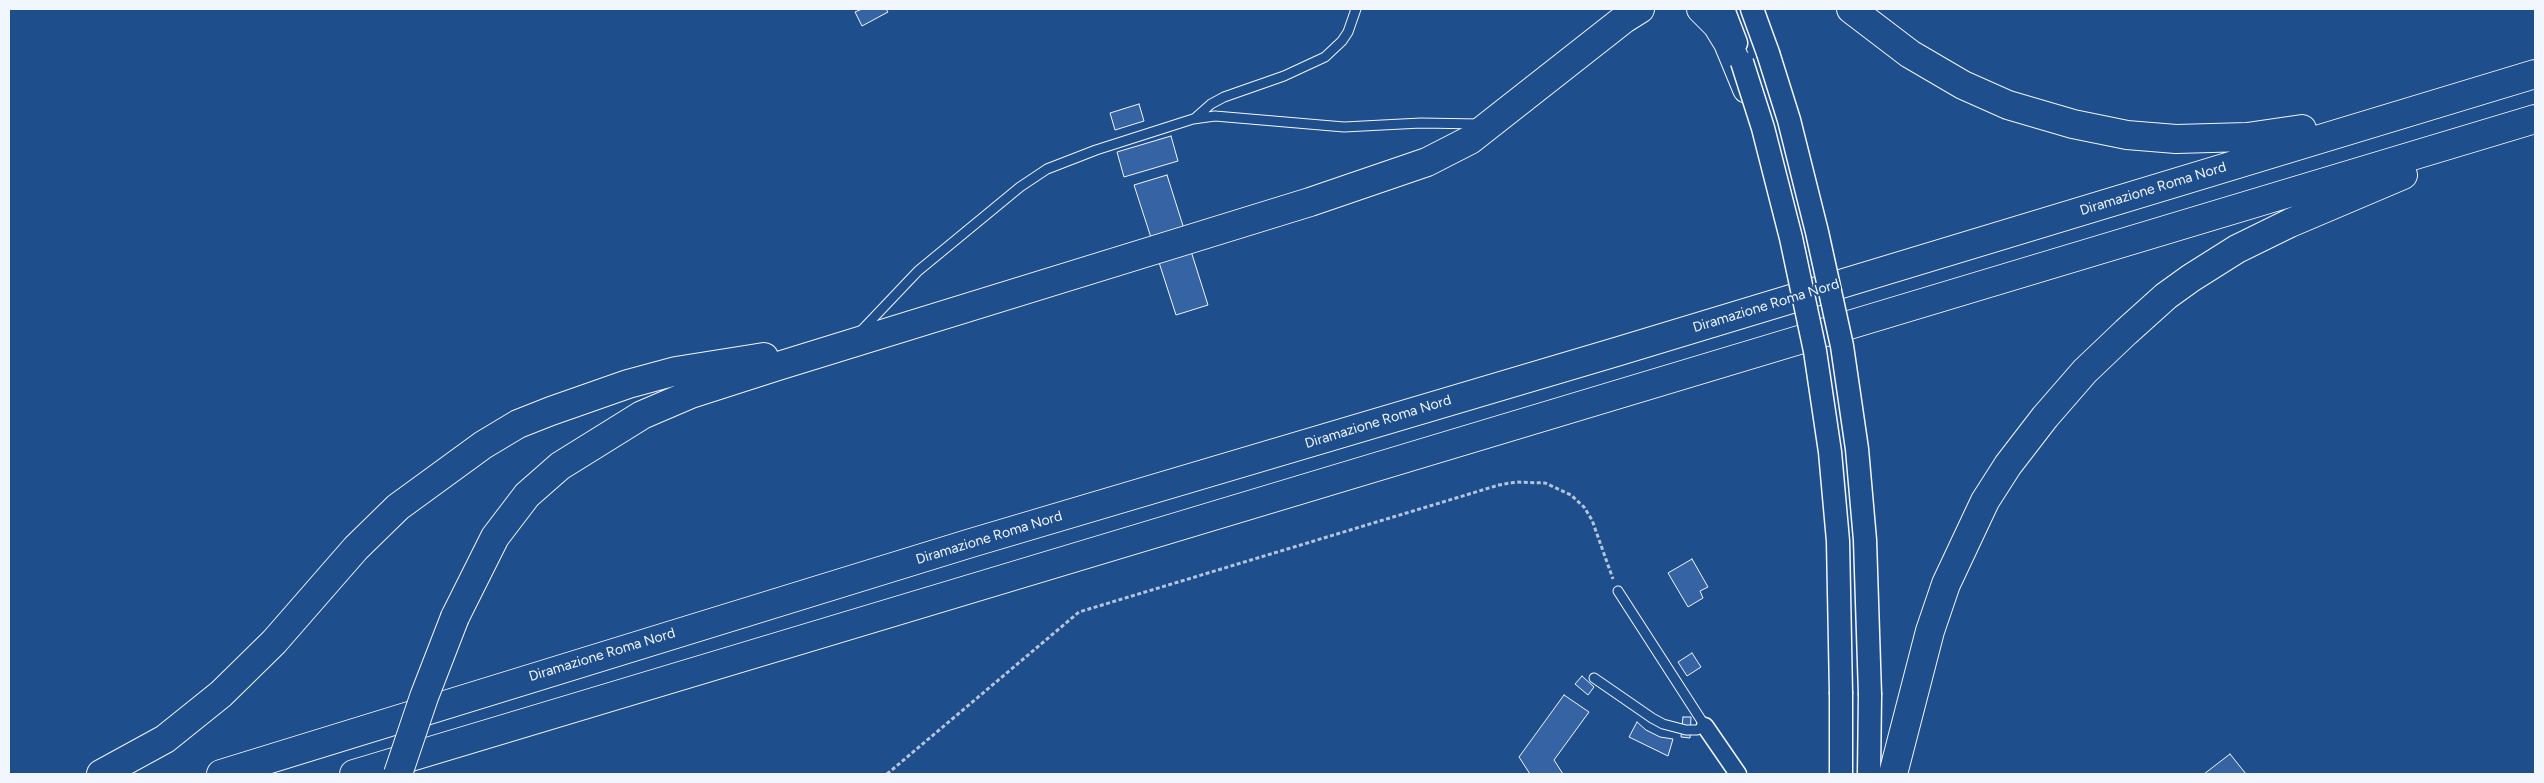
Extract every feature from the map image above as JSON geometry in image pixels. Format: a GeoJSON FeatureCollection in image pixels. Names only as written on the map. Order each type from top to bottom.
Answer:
{"type":"FeatureCollection","features":[{"type":"Feature","properties":{"kind":"highway"},"geometry":{"type":"LineString","coordinates":[[1701,9],[1717,25],[1728,43],[1763,128]]}},
{"type":"Feature","properties":{"kind":"highway"},"geometry":{"type":"LineString","coordinates":[[1851,9],[1910,54],[1977,92],[2008,105],[2073,124],[2126,135],[2176,139],[2247,138],[2445,101]]}},
{"type":"Feature","properties":{"kind":"highway"},"geometry":{"type":"LineString","coordinates":[[398,774],[424,697],[481,561],[505,521],[537,485],[567,460],[628,423],[666,404],[775,367],[1310,202],[1420,165],[1455,149],[1632,12]]}},
{"type":"Feature","properties":{"kind":"highway","name":"Diramazione Roma Nord"},"geometry":{"type":"LineString","coordinates":[[221,774],[952,548],[1616,352],[2535,74]]}},
{"type":"Feature","properties":{"kind":"highway"},"geometry":{"type":"LineString","coordinates":[[354,774],[2533,120]]}},
{"type":"Feature","properties":{"kind":"highway"},"geometry":{"type":"LineString","coordinates":[[1893,774],[1930,631],[1946,584],[1965,540],[1985,501],[2008,465],[2085,371],[2166,296],[2237,250],[2290,223],[2533,120]]}},
{"type":"Feature","properties":{"kind":"highway"},"geometry":{"type":"LineString","coordinates":[[101,774],[165,738],[221,694],[274,642],[356,548],[398,507],[444,472],[501,434],[526,421],[585,398],[661,374],[766,356],[847,346]]}},
{"type":"Feature","properties":{"kind":"main road"},"geometry":{"type":"LineString","coordinates":[[1723,9],[1763,128],[1791,238],[1815,351],[1830,452],[1838,542],[1841,774]]}},
{"type":"Feature","properties":{"kind":"main road"},"geometry":{"type":"LineString","coordinates":[[1752,9],[1789,120],[1817,232],[1842,346],[1857,449],[1865,540],[1870,695],[1868,774]]}},
{"type":"Feature","properties":{"kind":"street"},"geometry":{"type":"LineString","coordinates":[[1705,726],[1738,774]]}},
{"type":"Feature","properties":{"kind":"lane"},"geometry":{"type":"LineString","coordinates":[[1193,119],[1211,104],[1224,97],[1284,76],[1325,57],[1342,41],[1356,9]]}},
{"type":"Feature","properties":{"kind":"lane"},"geometry":{"type":"LineString","coordinates":[[847,346],[918,271],[1031,179],[1078,156],[1193,119],[1239,116],[1344,127],[1421,122],[1489,124]]}},
{"type":"Feature","properties":{"kind":"lane"},"geometry":{"type":"LineString","coordinates":[[1594,678],[1663,724],[1686,730],[1697,730],[1705,726],[1618,591]]}},
{"type":"Feature","properties":{"kind":"path"},"geometry":{"type":"LineString","coordinates":[[887,774],[1079,612],[1499,485],[1516,482],[1545,483],[1563,490],[1579,502],[1595,526],[1618,591]]}},
{"type":"Feature","properties":{"kind":"building"},"geometry":{"type":"Polygon","coordinates":[[[862,9],[886,9],[888,12],[862,26],[855,12],[862,9]]]}},
{"type":"Feature","properties":{"kind":"building"},"geometry":{"type":"Polygon","coordinates":[[[1139,104],[1144,121],[1115,130],[1110,113],[1139,104]]]}},
{"type":"Feature","properties":{"kind":"building"},"geometry":{"type":"Polygon","coordinates":[[[1171,136],[1178,161],[1124,177],[1117,152],[1171,136]]]}},
{"type":"Feature","properties":{"kind":"building"},"geometry":{"type":"Polygon","coordinates":[[[1167,175],[1208,305],[1176,315],[1134,185],[1167,175]]]}},
{"type":"Feature","properties":{"kind":"building"},"geometry":{"type":"Polygon","coordinates":[[[1692,559],[1708,587],[1700,591],[1703,598],[1688,607],[1668,573],[1692,559]]]}},
{"type":"Feature","properties":{"kind":"building"},"geometry":{"type":"Polygon","coordinates":[[[1692,653],[1701,667],[1687,676],[1678,662],[1692,653]]]}},
{"type":"Feature","properties":{"kind":"building"},"geometry":{"type":"Polygon","coordinates":[[[1582,676],[1594,687],[1588,695],[1575,684],[1582,676]]]}},
{"type":"Feature","properties":{"kind":"building"},"geometry":{"type":"Polygon","coordinates":[[[1564,695],[1589,712],[1554,760],[1563,774],[1530,774],[1519,757],[1564,695]]]}},
{"type":"Feature","properties":{"kind":"building"},"geometry":{"type":"Polygon","coordinates":[[[1683,717],[1691,717],[1690,738],[1681,737],[1683,717]]]}},
{"type":"Feature","properties":{"kind":"building"},"geometry":{"type":"Polygon","coordinates":[[[1637,722],[1646,730],[1660,737],[1673,739],[1668,756],[1629,737],[1637,722]]]}},
{"type":"Feature","properties":{"kind":"building"},"geometry":{"type":"Polygon","coordinates":[[[2230,754],[2246,774],[2204,774],[2230,754]]]}}]}
